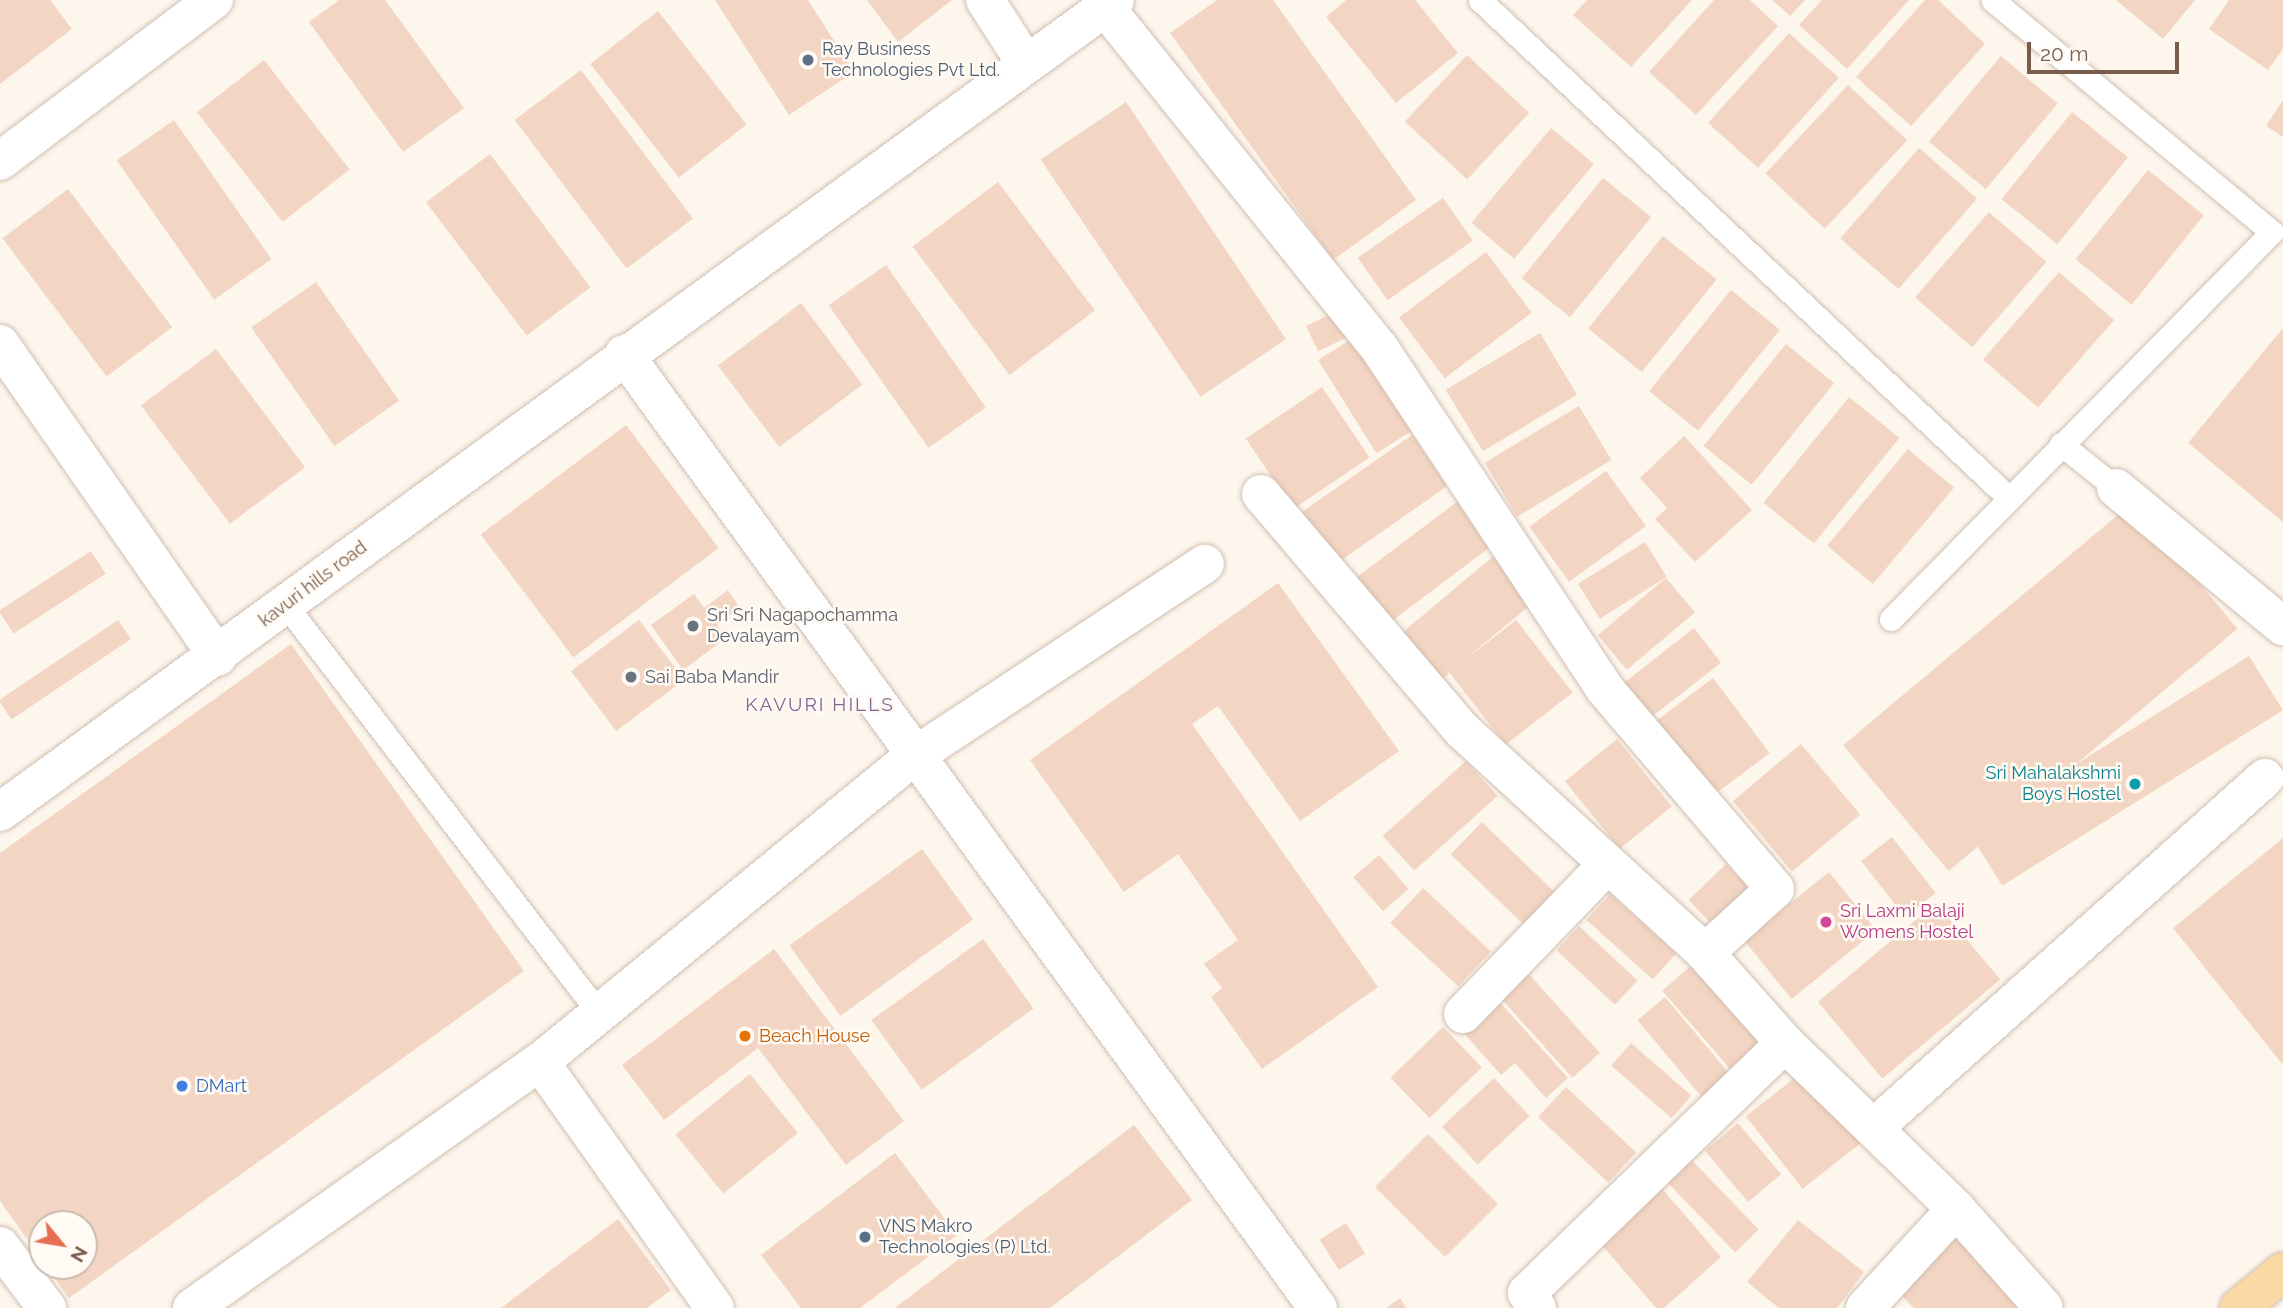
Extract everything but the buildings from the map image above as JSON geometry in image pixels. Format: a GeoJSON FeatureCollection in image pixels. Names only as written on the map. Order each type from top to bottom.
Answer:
{"type":"FeatureCollection","features":[{"type":"Feature","properties":{"kind":"main road"},"geometry":{"type":"LineString","coordinates":[[2239,1308],[2283,1272]]}},
{"type":"Feature","properties":{"kind":"street"},"geometry":{"type":"LineString","coordinates":[[0,161],[214,0]]}},
{"type":"Feature","properties":{"kind":"street"},"geometry":{"type":"LineString","coordinates":[[985,0],[1026,62]]}},
{"type":"Feature","properties":{"kind":"street"},"geometry":{"type":"LineString","coordinates":[[1110,4],[1380,349],[1604,688],[1775,889],[1705,953]]}},
{"type":"Feature","properties":{"kind":"street","name":"kavuri hills road"},"geometry":{"type":"LineString","coordinates":[[0,812],[218,656],[624,354],[1110,4]]}},
{"type":"Feature","properties":{"kind":"street"},"geometry":{"type":"LineString","coordinates":[[0,344],[218,656]]}},
{"type":"Feature","properties":{"kind":"street"},"geometry":{"type":"LineString","coordinates":[[624,354],[913,757],[1318,1308]]}},
{"type":"Feature","properties":{"kind":"street"},"geometry":{"type":"LineString","coordinates":[[2116,488],[2283,626]]}},
{"type":"Feature","properties":{"kind":"street"},"geometry":{"type":"LineString","coordinates":[[1261,494],[1464,731],[1605,867],[1705,953],[1785,1043],[1876,1126],[1956,1209],[2044,1308]]}},
{"type":"Feature","properties":{"kind":"street"},"geometry":{"type":"LineString","coordinates":[[192,1308],[540,1062],[913,757],[1205,564]]}},
{"type":"Feature","properties":{"kind":"street"},"geometry":{"type":"LineString","coordinates":[[1876,1126],[2265,778]]}},
{"type":"Feature","properties":{"kind":"street"},"geometry":{"type":"LineString","coordinates":[[1463,1014],[1605,867]]}},
{"type":"Feature","properties":{"kind":"street"},"geometry":{"type":"LineString","coordinates":[[1537,1308],[1527,1293],[1785,1043]]}},
{"type":"Feature","properties":{"kind":"street"},"geometry":{"type":"LineString","coordinates":[[540,1062],[715,1308]]}},
{"type":"Feature","properties":{"kind":"street"},"geometry":{"type":"LineString","coordinates":[[1865,1308],[1956,1209]]}},
{"type":"Feature","properties":{"kind":"street"},"geometry":{"type":"LineString","coordinates":[[0,1246],[47,1308]]}},
{"type":"Feature","properties":{"kind":"lane"},"geometry":{"type":"LineString","coordinates":[[1480,0],[2010,498]]}},
{"type":"Feature","properties":{"kind":"lane"},"geometry":{"type":"LineString","coordinates":[[1891,619],[2272,232],[1993,0]]}},
{"type":"Feature","properties":{"kind":"lane"},"geometry":{"type":"LineString","coordinates":[[2061,444],[2116,488]]}},
{"type":"Feature","properties":{"kind":"lane"},"geometry":{"type":"LineString","coordinates":[[285,604],[599,1013]]}},
{"type":"Feature","properties":{"kind":"place","name":"Ray Business Technologies Pvt Ltd."},"geometry":{"type":"Point","coordinates":[808,60]}},
{"type":"Feature","properties":{"kind":"place","name":"Sri Sri Nagapochamma Devalayam"},"geometry":{"type":"Point","coordinates":[693,626]}},
{"type":"Feature","properties":{"kind":"place","name":"Sai Baba Mandir"},"geometry":{"type":"Point","coordinates":[631,677]}},
{"type":"Feature","properties":{"kind":"place","name":"Sri Mahalakshmi Boys Hostel"},"geometry":{"type":"Point","coordinates":[2135,784]}},
{"type":"Feature","properties":{"kind":"place","name":"Sri Laxmi Balaji Womens Hostel"},"geometry":{"type":"Point","coordinates":[1826,922]}},
{"type":"Feature","properties":{"kind":"place","name":"Beach House"},"geometry":{"type":"Point","coordinates":[745,1036]}},
{"type":"Feature","properties":{"kind":"place","name":"DMart"},"geometry":{"type":"Point","coordinates":[182,1086]}},
{"type":"Feature","properties":{"kind":"place","name":"VNS Makro Technologies (P) Ltd."},"geometry":{"type":"Point","coordinates":[865,1237]}},
{"type":"Feature","properties":{"kind":"district","name":"KAVURI HILLS"},"geometry":{"type":"Point","coordinates":[820,705]}}]}
